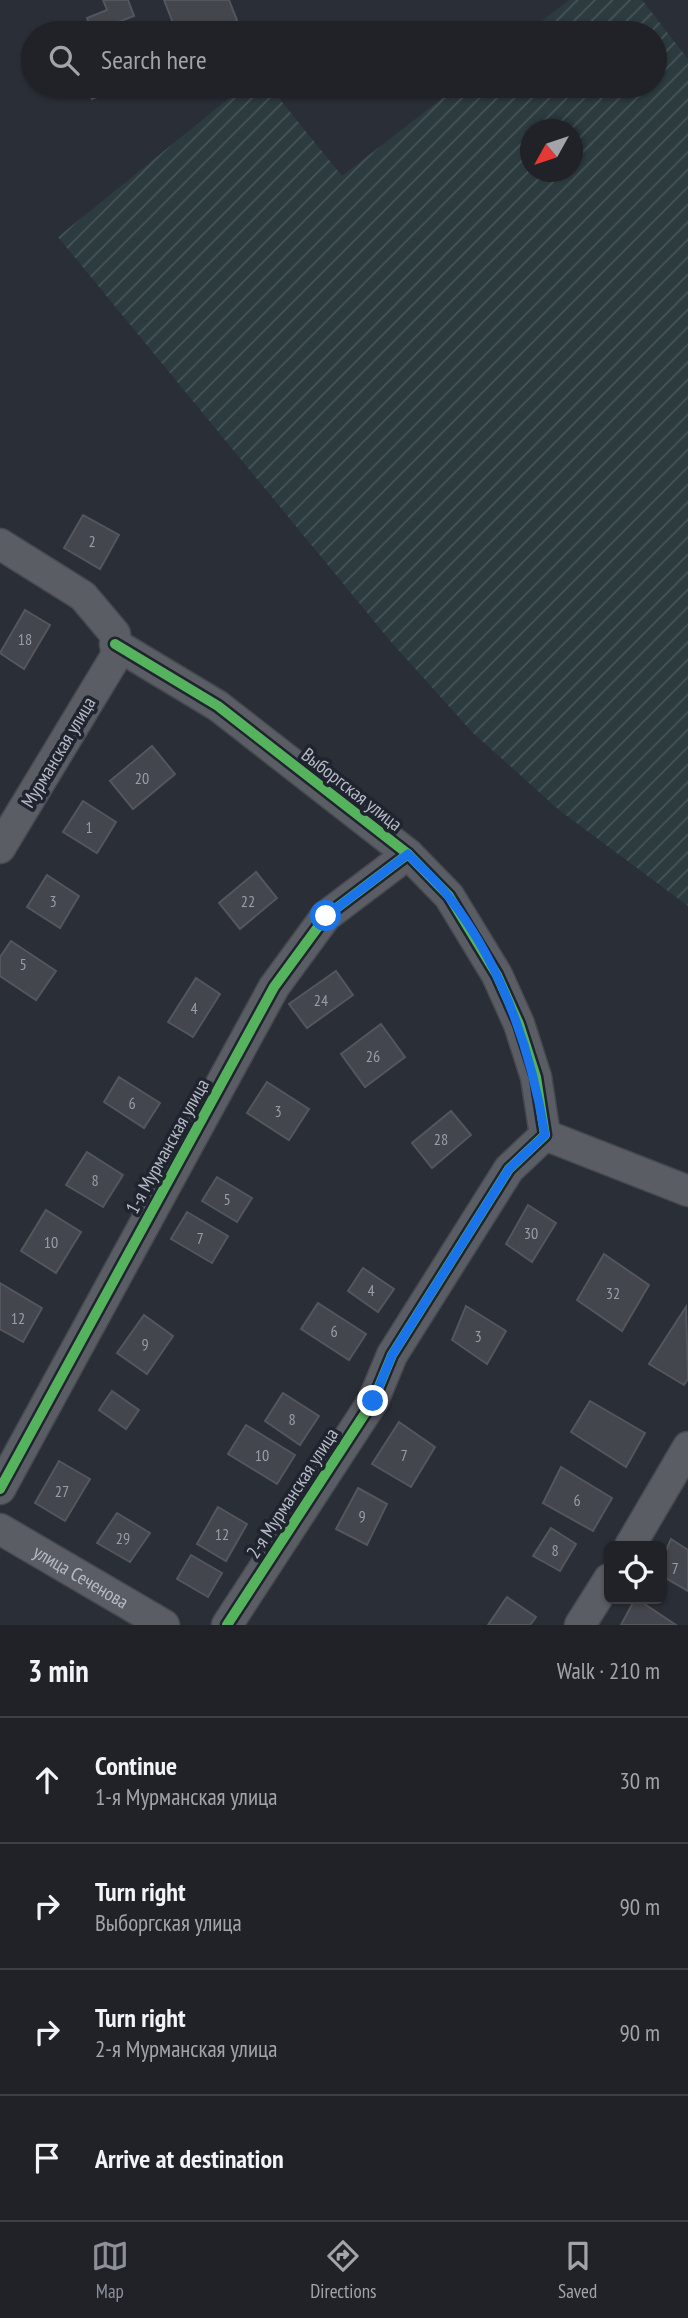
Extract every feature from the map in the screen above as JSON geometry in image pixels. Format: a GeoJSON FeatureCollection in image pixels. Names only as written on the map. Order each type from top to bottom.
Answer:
{"type":"FeatureCollection","features":[{"type":"Feature","properties":{"kind":"street"},"geometry":{"type":"LineString","coordinates":[[0,544],[83,596],[115,634],[115,650]]}},
{"type":"Feature","properties":{"kind":"street","name":"Мурманская улица"},"geometry":{"type":"LineString","coordinates":[[0,848],[115,650]]}},
{"type":"Feature","properties":{"kind":"street","name":"Выборгская улица"},"geometry":{"type":"LineString","coordinates":[[115,650],[218,706],[408,854],[449,896],[497,975],[519,1024],[536,1077],[545,1135]]}},
{"type":"Feature","properties":{"kind":"street","name":"1-я Мурманская улица"},"geometry":{"type":"LineString","coordinates":[[0,1489],[274,986],[326,916],[408,854]]}},
{"type":"Feature","properties":{"kind":"street"},"geometry":{"type":"LineString","coordinates":[[545,1135],[688,1191]]}},
{"type":"Feature","properties":{"kind":"street","name":"2-я Мурманская улица"},"geometry":{"type":"LineString","coordinates":[[227,1625],[373,1401],[387,1363],[509,1169],[545,1135]]}},
{"type":"Feature","properties":{"kind":"street"},"geometry":{"type":"LineString","coordinates":[[633,1541],[688,1447]]}},
{"type":"Feature","properties":{"kind":"street","name":"улица Сеченова"},"geometry":{"type":"LineString","coordinates":[[0,1529],[164,1625]]}},
{"type":"Feature","properties":{"kind":"street"},"geometry":{"type":"LineString","coordinates":[[580,1625],[604,1587]]}},
{"type":"Feature","properties":{"kind":"shaded area"},"geometry":{"type":"Polygon","coordinates":[[[569,0],[642,0],[658,21],[542,21],[569,0]]]}},
{"type":"Feature","properties":{"kind":"shaded area"},"geometry":{"type":"Polygon","coordinates":[[[667,32],[688,59],[688,906],[559,810],[472,732],[392,643],[58,237],[229,98],[279,98],[342,176],[443,98],[667,98],[667,32]]]}},
{"type":"Feature","properties":{"kind":"building"},"geometry":{"type":"Polygon","coordinates":[[[103,0],[128,0],[134,16],[121,21],[88,21],[87,18],[107,10],[103,0]]]}},
{"type":"Feature","properties":{"kind":"building"},"geometry":{"type":"Polygon","coordinates":[[[164,0],[229,0],[237,21],[172,21],[164,0]]]}},
{"type":"Feature","properties":{"kind":"building"},"geometry":{"type":"Polygon","coordinates":[[[83,515],[119,535],[100,569],[64,548],[83,515]]]}},
{"type":"Feature","properties":{"kind":"building"},"geometry":{"type":"Polygon","coordinates":[[[25,610],[50,625],[24,669],[0,653],[25,610]]]}},
{"type":"Feature","properties":{"kind":"building"},"geometry":{"type":"Polygon","coordinates":[[[152,746],[175,774],[133,809],[110,781],[152,746]]]}},
{"type":"Feature","properties":{"kind":"building"},"geometry":{"type":"Polygon","coordinates":[[[83,801],[116,822],[97,853],[63,832],[83,801]]]}},
{"type":"Feature","properties":{"kind":"building"},"geometry":{"type":"Polygon","coordinates":[[[256,872],[277,898],[240,929],[219,903],[256,872]]]}},
{"type":"Feature","properties":{"kind":"building"},"geometry":{"type":"Polygon","coordinates":[[[47,875],[79,896],[60,928],[27,907],[47,875]]]}},
{"type":"Feature","properties":{"kind":"building"},"geometry":{"type":"Polygon","coordinates":[[[11,941],[56,971],[36,1000],[0,976],[0,957],[11,941]]]}},
{"type":"Feature","properties":{"kind":"building"},"geometry":{"type":"Polygon","coordinates":[[[336,971],[353,995],[307,1028],[289,1004],[336,971]]]}},
{"type":"Feature","properties":{"kind":"building"},"geometry":{"type":"Polygon","coordinates":[[[196,978],[220,994],[193,1037],[168,1022],[196,978]]]}},
{"type":"Feature","properties":{"kind":"building"},"geometry":{"type":"Polygon","coordinates":[[[381,1024],[405,1057],[365,1087],[341,1054],[381,1024]]]}},
{"type":"Feature","properties":{"kind":"building"},"geometry":{"type":"Polygon","coordinates":[[[119,1077],[160,1103],[144,1128],[104,1102],[119,1077]]]}},
{"type":"Feature","properties":{"kind":"building"},"geometry":{"type":"Polygon","coordinates":[[[267,1082],[309,1109],[289,1140],[247,1113],[267,1082]]]}},
{"type":"Feature","properties":{"kind":"building"},"geometry":{"type":"Polygon","coordinates":[[[451,1111],[471,1135],[432,1168],[412,1143],[451,1111]]]}},
{"type":"Feature","properties":{"kind":"building"},"geometry":{"type":"Polygon","coordinates":[[[87,1152],[123,1175],[103,1207],[66,1185],[87,1152]]]}},
{"type":"Feature","properties":{"kind":"building"},"geometry":{"type":"Polygon","coordinates":[[[217,1177],[252,1198],[237,1222],[202,1201],[217,1177]]]}},
{"type":"Feature","properties":{"kind":"building"},"geometry":{"type":"Polygon","coordinates":[[[528,1205],[556,1223],[532,1262],[506,1244],[528,1205]]]}},
{"type":"Feature","properties":{"kind":"building"},"geometry":{"type":"Polygon","coordinates":[[[46,1210],[81,1232],[56,1273],[21,1251],[46,1210]]]}},
{"type":"Feature","properties":{"kind":"building"},"geometry":{"type":"Polygon","coordinates":[[[187,1212],[228,1236],[212,1263],[171,1239],[187,1212]]]}},
{"type":"Feature","properties":{"kind":"building"},"geometry":{"type":"Polygon","coordinates":[[[604,1254],[649,1285],[622,1331],[577,1300],[604,1254]]]}},
{"type":"Feature","properties":{"kind":"building"},"geometry":{"type":"Polygon","coordinates":[[[363,1268],[394,1289],[378,1312],[348,1291],[363,1268]]]}},
{"type":"Feature","properties":{"kind":"building"},"geometry":{"type":"Polygon","coordinates":[[[0,1283],[42,1308],[23,1342],[0,1329],[0,1283]]]}},
{"type":"Feature","properties":{"kind":"building"},"geometry":{"type":"Polygon","coordinates":[[[318,1303],[366,1334],[349,1360],[301,1329],[318,1303]]]}},
{"type":"Feature","properties":{"kind":"building"},"geometry":{"type":"Polygon","coordinates":[[[466,1306],[506,1331],[487,1364],[452,1340],[466,1306]]]}},
{"type":"Feature","properties":{"kind":"building"},"geometry":{"type":"Polygon","coordinates":[[[686,1307],[688,1379],[684,1385],[649,1364],[686,1307]]]}},
{"type":"Feature","properties":{"kind":"building"},"geometry":{"type":"Polygon","coordinates":[[[144,1315],[173,1336],[147,1374],[117,1353],[144,1315]]]}},
{"type":"Feature","properties":{"kind":"building"},"geometry":{"type":"Polygon","coordinates":[[[112,1391],[139,1410],[126,1429],[99,1410],[112,1391]]]}},
{"type":"Feature","properties":{"kind":"building"},"geometry":{"type":"Polygon","coordinates":[[[283,1393],[319,1416],[300,1445],[265,1421],[283,1393]]]}},
{"type":"Feature","properties":{"kind":"building"},"geometry":{"type":"Polygon","coordinates":[[[590,1401],[645,1433],[626,1467],[571,1432],[590,1401]]]}},
{"type":"Feature","properties":{"kind":"building"},"geometry":{"type":"Polygon","coordinates":[[[399,1422],[435,1447],[411,1487],[372,1464],[399,1422]]]}},
{"type":"Feature","properties":{"kind":"building"},"geometry":{"type":"Polygon","coordinates":[[[246,1425],[295,1455],[277,1484],[228,1454],[246,1425]]]}},
{"type":"Feature","properties":{"kind":"building"},"geometry":{"type":"Polygon","coordinates":[[[59,1461],[90,1479],[65,1521],[35,1503],[59,1461]]]}},
{"type":"Feature","properties":{"kind":"building"},"geometry":{"type":"Polygon","coordinates":[[[561,1467],[612,1498],[593,1531],[543,1503],[561,1467]]]}},
{"type":"Feature","properties":{"kind":"building"},"geometry":{"type":"Polygon","coordinates":[[[358,1488],[387,1504],[367,1545],[336,1529],[358,1488]]]}},
{"type":"Feature","properties":{"kind":"building"},"geometry":{"type":"Polygon","coordinates":[[[218,1507],[247,1524],[226,1561],[197,1544],[218,1507]]]}},
{"type":"Feature","properties":{"kind":"building"},"geometry":{"type":"Polygon","coordinates":[[[117,1513],[150,1533],[130,1562],[97,1543],[117,1513]]]}},
{"type":"Feature","properties":{"kind":"building"},"geometry":{"type":"Polygon","coordinates":[[[551,1528],[576,1544],[560,1571],[533,1556],[551,1528]]]}},
{"type":"Feature","properties":{"kind":"building"},"geometry":{"type":"Polygon","coordinates":[[[671,1539],[688,1550],[688,1591],[667,1579],[667,1548],[671,1539]]]}},
{"type":"Feature","properties":{"kind":"building"},"geometry":{"type":"Polygon","coordinates":[[[191,1555],[222,1573],[208,1597],[177,1579],[191,1555]]]}},
{"type":"Feature","properties":{"kind":"building"},"geometry":{"type":"Polygon","coordinates":[[[507,1597],[536,1617],[530,1625],[488,1625],[507,1597]]]}},
{"type":"Feature","properties":{"kind":"building"},"geometry":{"type":"Polygon","coordinates":[[[632,1604],[644,1604],[676,1625],[621,1625],[632,1604]]]}},
{"type":"Feature","properties":{"kind":"cycle path"},"geometry":{"type":"LineString","coordinates":[[115,644],[218,706],[408,854],[449,896],[497,975],[519,1024],[536,1077],[545,1135],[509,1169],[392,1355],[373,1401],[227,1625]]}},
{"type":"Feature","properties":{"kind":"cycle path"},"geometry":{"type":"LineString","coordinates":[[0,1489],[274,987],[326,916],[408,854]]}},
{"type":"Feature","properties":{"kind":"route"},"geometry":{"type":"LineString","coordinates":[[326,916],[408,854],[449,896],[497,975],[519,1024],[536,1077],[545,1135],[509,1169],[392,1355],[383,1371],[373,1401]]}}]}
